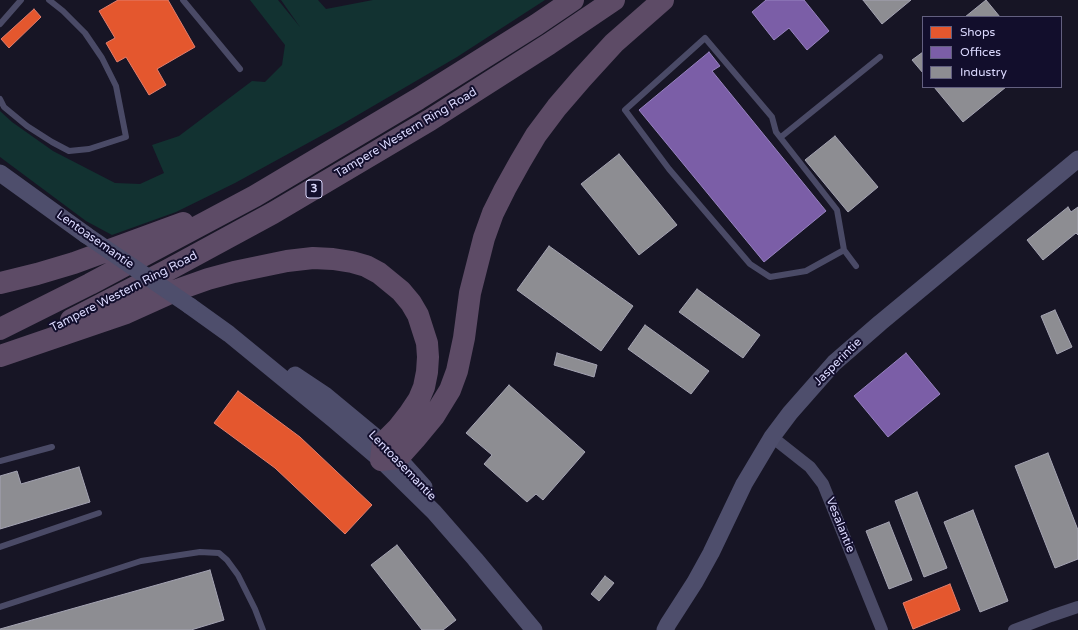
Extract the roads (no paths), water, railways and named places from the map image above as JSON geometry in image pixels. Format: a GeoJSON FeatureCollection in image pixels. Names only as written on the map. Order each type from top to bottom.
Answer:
{"type":"FeatureCollection","features":[{"type":"Feature","properties":{"kind":"highway","name":"Tampere Western Ring Road"},"geometry":{"type":"LineString","coordinates":[[0,329],[97,281],[255,196],[418,99],[573,0]]}},
{"type":"Feature","properties":{"kind":"highway","name":"Tampere Western Ring Road"},"geometry":{"type":"LineString","coordinates":[[0,356],[155,277],[273,213],[430,120],[543,48],[614,0]]}},
{"type":"Feature","properties":{"kind":"highway"},"geometry":{"type":"LineString","coordinates":[[387,454],[415,439],[434,416],[450,390],[457,371],[464,338],[470,293],[484,238],[493,213],[536,135],[557,107],[614,43],[663,0]]}},
{"type":"Feature","properties":{"kind":"highway"},"geometry":{"type":"LineString","coordinates":[[0,283],[74,263],[255,196]]}},
{"type":"Feature","properties":{"kind":"highway"},"geometry":{"type":"LineString","coordinates":[[0,356],[126,313],[177,290],[234,272],[281,262],[313,258],[352,262],[366,266],[379,273],[402,290],[418,315],[427,343],[427,372],[424,387],[409,414],[398,428],[387,454]]}},
{"type":"Feature","properties":{"kind":"main road","name":"Jasperintie"},"geometry":{"type":"LineString","coordinates":[[665,628],[695,582],[744,484],[772,437],[834,363],[880,323],[1078,160]]}},
{"type":"Feature","properties":{"kind":"main road","name":"Lentoasemantie"},"geometry":{"type":"LineString","coordinates":[[0,173],[86,235],[229,334],[273,360],[325,395],[440,505],[547,630]]}},
{"type":"Feature","properties":{"kind":"main road","name":"Lentoasemantie"},"geometry":{"type":"LineString","coordinates":[[387,454],[534,630]]}},
{"type":"Feature","properties":{"kind":"street","name":"Vesalantie"},"geometry":{"type":"LineString","coordinates":[[772,437],[810,467],[823,484],[882,630]]}},
{"type":"Feature","properties":{"kind":"street"},"geometry":{"type":"LineString","coordinates":[[1014,630],[1051,616],[1078,608]]}},
{"type":"Feature","properties":{"kind":"lane"},"geometry":{"type":"LineString","coordinates":[[0,24],[21,0]]}},
{"type":"Feature","properties":{"kind":"lane"},"geometry":{"type":"LineString","coordinates":[[0,99],[4,107],[27,126],[69,151],[89,149],[126,137],[116,86],[102,58],[85,33],[63,11],[48,0]]}},
{"type":"Feature","properties":{"kind":"lane"},"geometry":{"type":"LineString","coordinates":[[183,0],[240,69]]}},
{"type":"Feature","properties":{"kind":"lane"},"geometry":{"type":"LineString","coordinates":[[844,250],[806,271],[770,277],[750,264],[669,169],[625,110],[705,38],[772,117],[776,132],[837,210],[844,250],[856,266]]}},
{"type":"Feature","properties":{"kind":"lane"},"geometry":{"type":"LineString","coordinates":[[781,137],[880,57]]}},
{"type":"Feature","properties":{"kind":"lane"},"geometry":{"type":"LineString","coordinates":[[0,461],[52,446]]}},
{"type":"Feature","properties":{"kind":"lane"},"geometry":{"type":"LineString","coordinates":[[0,546],[99,513]]}},
{"type":"Feature","properties":{"kind":"lane"},"geometry":{"type":"LineString","coordinates":[[0,607],[141,561],[200,552],[219,553],[227,560],[238,575],[255,609],[263,630]]}}]}
